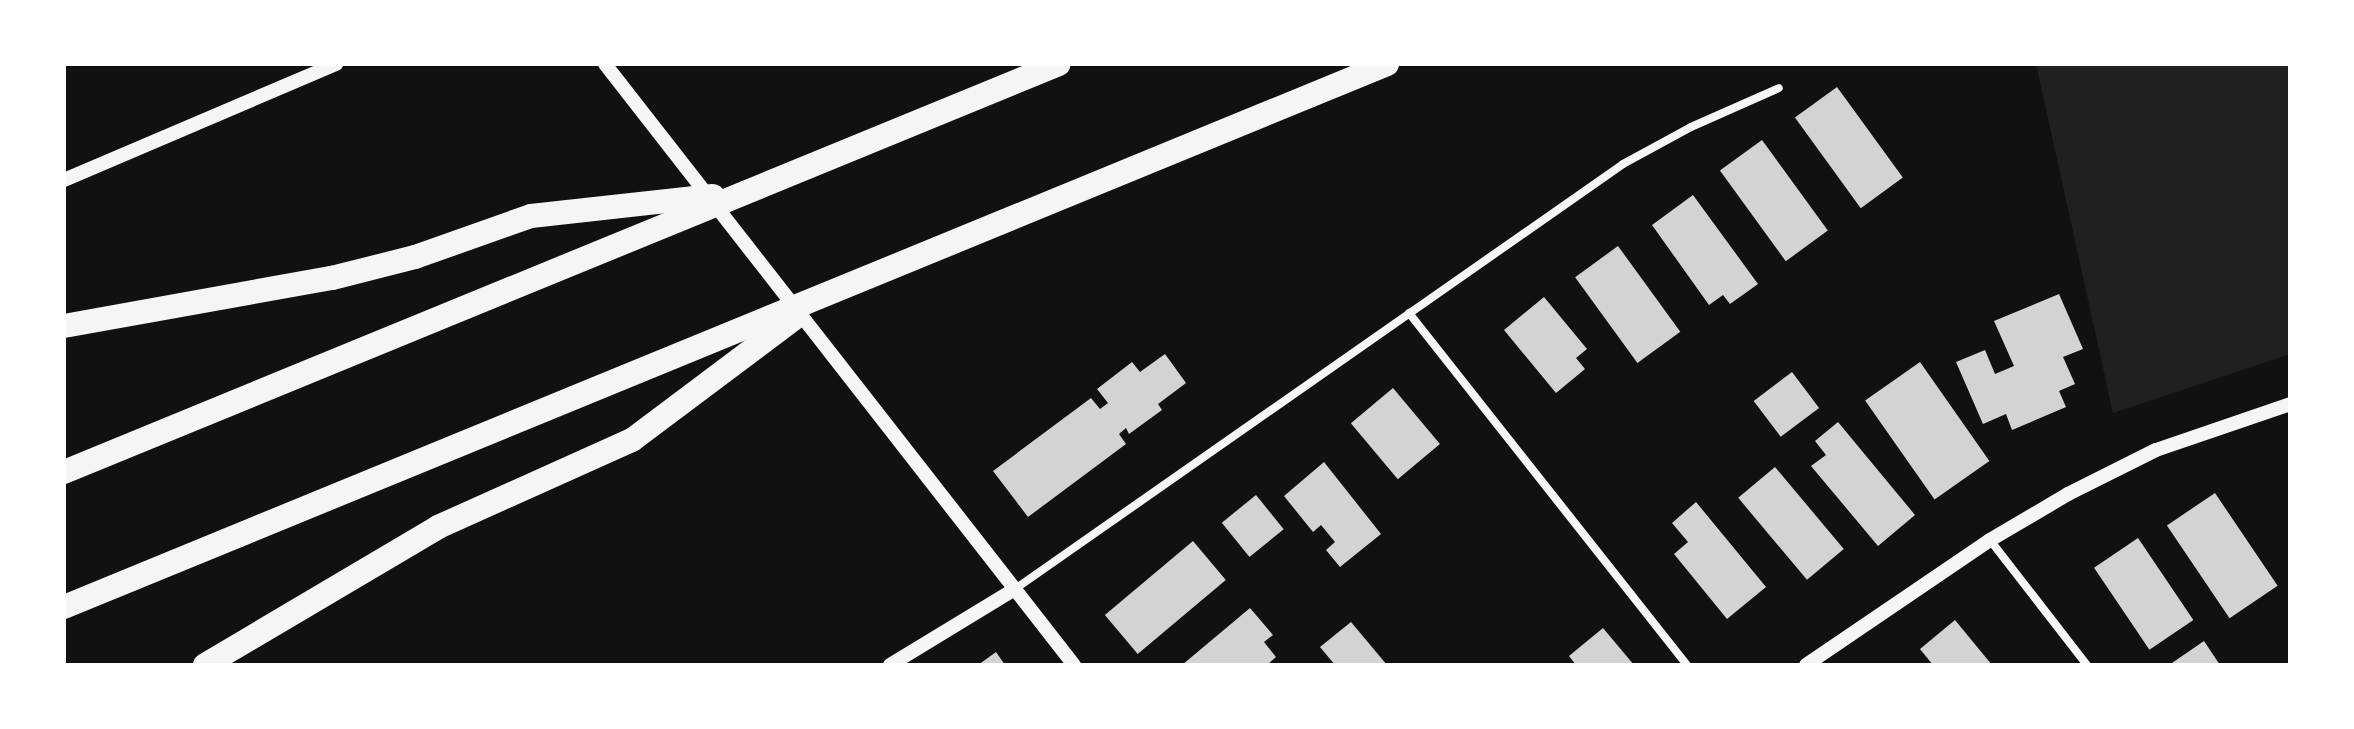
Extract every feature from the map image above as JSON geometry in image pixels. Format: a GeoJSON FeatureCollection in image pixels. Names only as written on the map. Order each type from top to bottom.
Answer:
{"type":"FeatureCollection","features":[{"type":"Feature","properties":{"kind":"highway"},"geometry":{"type":"LineString","coordinates":[[64,472],[1059,64]]}},
{"type":"Feature","properties":{"kind":"highway"},"geometry":{"type":"LineString","coordinates":[[64,607],[1387,64]]}},
{"type":"Feature","properties":{"kind":"highway"},"geometry":{"type":"LineString","coordinates":[[64,326],[332,278],[415,257],[531,216],[743,193]]}},
{"type":"Feature","properties":{"kind":"highway"},"geometry":{"type":"LineString","coordinates":[[205,665],[373,562],[438,527],[632,440],[825,295]]}},
{"type":"Feature","properties":{"kind":"street"},"geometry":{"type":"LineString","coordinates":[[64,180],[336,64]]}},
{"type":"Feature","properties":{"kind":"street"},"geometry":{"type":"LineString","coordinates":[[605,64],[1074,665]]}},
{"type":"Feature","properties":{"kind":"street"},"geometry":{"type":"LineString","coordinates":[[890,665],[1015,589],[1623,164],[1691,127],[1779,88]]}},
{"type":"Feature","properties":{"kind":"street"},"geometry":{"type":"LineString","coordinates":[[1409,313],[1687,665]]}},
{"type":"Feature","properties":{"kind":"street"},"geometry":{"type":"LineString","coordinates":[[1806,665],[1990,540],[2068,494],[2156,450],[2290,404]]}},
{"type":"Feature","properties":{"kind":"street"},"geometry":{"type":"LineString","coordinates":[[1990,540],[2087,665]]}},
{"type":"Feature","properties":{"kind":"shaded area"},"geometry":{"type":"Polygon","coordinates":[[[2036,64],[2290,64],[2290,354],[2113,413],[2036,64]]]}},
{"type":"Feature","properties":{"kind":"building"},"geometry":{"type":"Polygon","coordinates":[[[1837,87],[1903,178],[1861,208],[1795,118],[1837,87]]]}},
{"type":"Feature","properties":{"kind":"building"},"geometry":{"type":"Polygon","coordinates":[[[1762,140],[1828,231],[1786,261],[1720,171],[1762,140]]]}},
{"type":"Feature","properties":{"kind":"building"},"geometry":{"type":"Polygon","coordinates":[[[1693,195],[1758,284],[1730,304],[1723,295],[1709,305],[1652,225],[1693,195]]]}},
{"type":"Feature","properties":{"kind":"building"},"geometry":{"type":"Polygon","coordinates":[[[1618,246],[1680,332],[1637,363],[1575,277],[1618,246]]]}},
{"type":"Feature","properties":{"kind":"building"},"geometry":{"type":"Polygon","coordinates":[[[2059,294],[2083,349],[2063,357],[2075,384],[2059,391],[2066,407],[2012,430],[2006,414],[1983,424],[1956,362],[1985,350],[1995,374],[2014,366],[1994,321],[2059,294]]]}},
{"type":"Feature","properties":{"kind":"building"},"geometry":{"type":"Polygon","coordinates":[[[1544,297],[1587,349],[1576,358],[1585,369],[1556,393],[1504,330],[1544,297]]]}},
{"type":"Feature","properties":{"kind":"building"},"geometry":{"type":"Polygon","coordinates":[[[1165,354],[1186,383],[1158,404],[1162,410],[1129,434],[1126,428],[1119,434],[1126,444],[1028,517],[993,471],[1091,398],[1100,409],[1108,403],[1097,389],[1132,362],[1140,372],[1165,354]]]}},
{"type":"Feature","properties":{"kind":"building"},"geometry":{"type":"Polygon","coordinates":[[[1920,362],[1989,461],[1935,500],[1865,400],[1920,362]]]}},
{"type":"Feature","properties":{"kind":"building"},"geometry":{"type":"Polygon","coordinates":[[[1792,372],[1819,408],[1781,437],[1754,401],[1792,372]]]}},
{"type":"Feature","properties":{"kind":"building"},"geometry":{"type":"Polygon","coordinates":[[[1393,388],[1440,444],[1398,479],[1351,423],[1393,388]]]}},
{"type":"Feature","properties":{"kind":"building"},"geometry":{"type":"Polygon","coordinates":[[[1838,422],[1915,515],[1878,546],[1811,466],[1826,455],[1815,441],[1838,422]]]}},
{"type":"Feature","properties":{"kind":"building"},"geometry":{"type":"Polygon","coordinates":[[[1324,462],[1381,534],[1340,567],[1326,550],[1335,542],[1321,525],[1313,532],[1284,496],[1324,462]]]}},
{"type":"Feature","properties":{"kind":"building"},"geometry":{"type":"Polygon","coordinates":[[[1775,467],[1844,549],[1807,580],[1738,498],[1775,467]]]}},
{"type":"Feature","properties":{"kind":"building"},"geometry":{"type":"Polygon","coordinates":[[[2215,493],[2278,586],[2230,618],[2167,525],[2215,493]]]}},
{"type":"Feature","properties":{"kind":"building"},"geometry":{"type":"Polygon","coordinates":[[[1256,495],[1284,529],[1249,557],[1222,523],[1256,495]]]}},
{"type":"Feature","properties":{"kind":"building"},"geometry":{"type":"Polygon","coordinates":[[[1696,502],[1766,587],[1727,619],[1674,554],[1688,542],[1672,523],[1696,502]]]}},
{"type":"Feature","properties":{"kind":"building"},"geometry":{"type":"Polygon","coordinates":[[[2138,538],[2193,620],[2149,650],[2094,568],[2138,538]]]}},
{"type":"Feature","properties":{"kind":"building"},"geometry":{"type":"Polygon","coordinates":[[[1193,541],[1226,580],[1138,654],[1105,615],[1193,541]]]}},
{"type":"Feature","properties":{"kind":"building"},"geometry":{"type":"Polygon","coordinates":[[[1250,608],[1273,635],[1264,642],[1276,657],[1267,665],[1182,665],[1250,608]]]}},
{"type":"Feature","properties":{"kind":"building"},"geometry":{"type":"Polygon","coordinates":[[[1955,620],[1992,665],[1933,665],[1920,649],[1955,620]]]}},
{"type":"Feature","properties":{"kind":"building"},"geometry":{"type":"Polygon","coordinates":[[[1351,622],[1387,665],[1335,665],[1320,647],[1351,622]]]}},
{"type":"Feature","properties":{"kind":"building"},"geometry":{"type":"Polygon","coordinates":[[[1603,628],[1634,665],[1576,665],[1569,656],[1603,628]]]}},
{"type":"Feature","properties":{"kind":"building"},"geometry":{"type":"Polygon","coordinates":[[[2204,641],[2220,665],[2169,665],[2204,641]]]}},
{"type":"Feature","properties":{"kind":"building"},"geometry":{"type":"Polygon","coordinates":[[[996,652],[1005,665],[978,665],[996,652]]]}}]}
